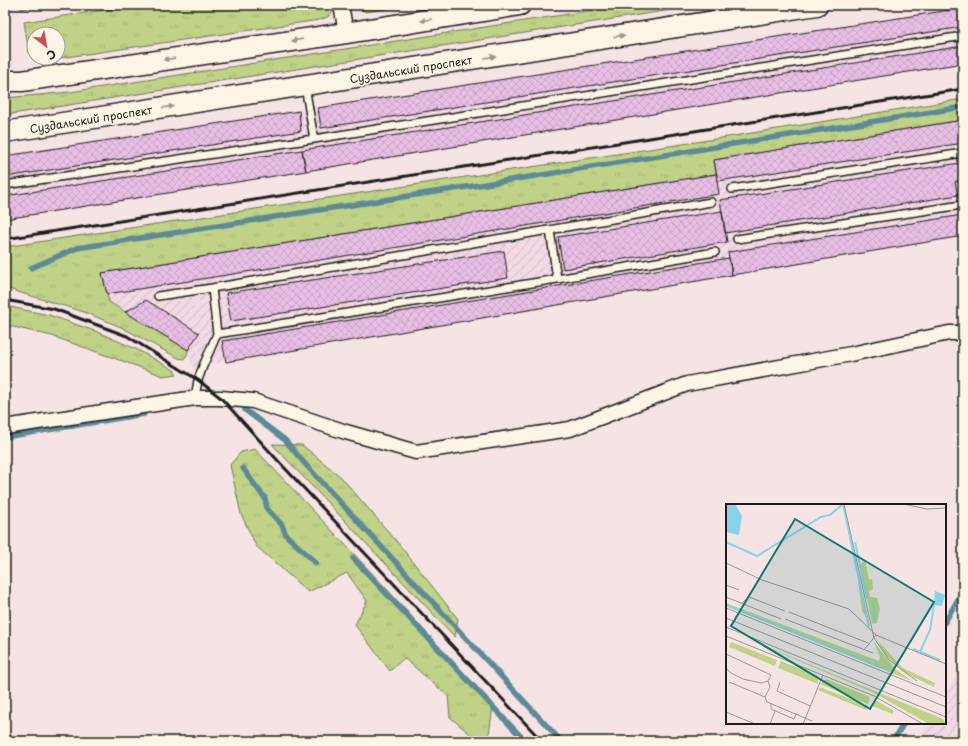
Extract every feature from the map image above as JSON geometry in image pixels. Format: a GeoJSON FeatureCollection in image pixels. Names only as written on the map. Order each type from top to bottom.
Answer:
{"type":"FeatureCollection","features":[{"type":"Feature","properties":{"kind":"main road"},"geometry":{"type":"LineString","coordinates":[[5,81],[30,80],[346,33],[520,5]]}},
{"type":"Feature","properties":{"kind":"main road","name":"Суздальский проспект"},"geometry":{"type":"LineString","coordinates":[[5,132],[817,5]]}},
{"type":"Feature","properties":{"kind":"street"},"geometry":{"type":"LineString","coordinates":[[342,5],[346,33]]}},
{"type":"Feature","properties":{"kind":"street"},"geometry":{"type":"LineString","coordinates":[[5,427],[195,398],[221,398],[253,401],[346,432],[416,452],[570,429],[687,384],[850,354],[949,333],[963,333]]}},
{"type":"Feature","properties":{"kind":"lane"},"geometry":{"type":"LineString","coordinates":[[5,185],[314,139],[963,36]]}},
{"type":"Feature","properties":{"kind":"lane"},"geometry":{"type":"LineString","coordinates":[[305,86],[314,139]]}},
{"type":"Feature","properties":{"kind":"lane"},"geometry":{"type":"LineString","coordinates":[[732,189],[963,153]]}},
{"type":"Feature","properties":{"kind":"lane"},"geometry":{"type":"LineString","coordinates":[[158,296],[711,202]]}},
{"type":"Feature","properties":{"kind":"lane"},"geometry":{"type":"LineString","coordinates":[[737,239],[962,205],[963,202]]}},
{"type":"Feature","properties":{"kind":"lane"},"geometry":{"type":"LineString","coordinates":[[550,230],[557,279]]}},
{"type":"Feature","properties":{"kind":"lane"},"geometry":{"type":"LineString","coordinates":[[217,334],[715,252]]}},
{"type":"Feature","properties":{"kind":"lane"},"geometry":{"type":"LineString","coordinates":[[195,398],[198,380],[217,334],[212,288]]}},
{"type":"Feature","properties":{"kind":"shaded area"},"geometry":{"type":"Polygon","coordinates":[[[5,5],[20,5],[21,9],[5,12],[5,5]]]}},
{"type":"Feature","properties":{"kind":"shaded area"},"geometry":{"type":"Polygon","coordinates":[[[963,8],[963,63],[5,219],[5,156],[963,8]]]}},
{"type":"Feature","properties":{"kind":"shaded area"},"geometry":{"type":"Polygon","coordinates":[[[963,120],[963,236],[193,367],[188,350],[109,302],[102,273],[716,174],[714,160],[963,120]]]}},
{"type":"Feature","properties":{"kind":"shaded area"},"geometry":{"type":"Polygon","coordinates":[[[963,664],[963,741],[916,741],[926,724],[946,724],[946,692],[963,664]]]}},
{"type":"Feature","properties":{"kind":"green space"},"geometry":{"type":"Polygon","coordinates":[[[20,5],[50,5],[21,9],[20,5]]]}},
{"type":"Feature","properties":{"kind":"green space"},"geometry":{"type":"Polygon","coordinates":[[[138,5],[335,5],[330,15],[319,20],[66,57],[66,26],[26,26],[26,34],[24,22],[138,5]]]}},
{"type":"Feature","properties":{"kind":"green space"},"geometry":{"type":"Polygon","coordinates":[[[355,5],[410,5],[366,12],[357,8],[355,5]]]}},
{"type":"Feature","properties":{"kind":"green space"},"geometry":{"type":"Polygon","coordinates":[[[626,5],[702,5],[5,115],[5,98],[70,92],[626,5]]]}},
{"type":"Feature","properties":{"kind":"green space"},"geometry":{"type":"Polygon","coordinates":[[[963,99],[963,120],[714,160],[716,174],[102,273],[109,302],[188,350],[184,359],[178,358],[121,327],[84,312],[5,288],[5,247],[709,140],[963,99]]]}},
{"type":"Feature","properties":{"kind":"green space"},"geometry":{"type":"Polygon","coordinates":[[[5,306],[49,315],[95,331],[136,349],[174,370],[177,374],[162,376],[52,336],[5,325],[5,306]]]}},
{"type":"Feature","properties":{"kind":"green space"},"geometry":{"type":"Polygon","coordinates":[[[272,444],[302,445],[341,477],[398,543],[458,619],[455,637],[272,444]]]}},
{"type":"Feature","properties":{"kind":"green space"},"geometry":{"type":"Polygon","coordinates":[[[255,449],[386,588],[493,707],[488,741],[478,741],[450,717],[448,696],[404,658],[390,671],[355,625],[367,601],[347,573],[308,592],[256,546],[241,514],[230,465],[241,452],[255,449]]]}},
{"type":"Feature","properties":{"kind":"building"},"geometry":{"type":"Polygon","coordinates":[[[963,8],[963,27],[321,128],[318,108],[963,8]]]}},
{"type":"Feature","properties":{"kind":"building"},"geometry":{"type":"Polygon","coordinates":[[[963,46],[963,63],[306,171],[302,150],[963,46]]]}},
{"type":"Feature","properties":{"kind":"building"},"geometry":{"type":"Polygon","coordinates":[[[299,111],[301,131],[5,177],[5,156],[299,111]]]}},
{"type":"Feature","properties":{"kind":"building"},"geometry":{"type":"Polygon","coordinates":[[[963,120],[963,143],[718,181],[714,160],[963,120]]]}},
{"type":"Feature","properties":{"kind":"building"},"geometry":{"type":"Polygon","coordinates":[[[302,150],[306,171],[5,219],[5,196],[302,150]]]}},
{"type":"Feature","properties":{"kind":"building"},"geometry":{"type":"Polygon","coordinates":[[[960,163],[962,180],[955,182],[958,195],[725,233],[720,200],[960,163]]]}},
{"type":"Feature","properties":{"kind":"building"},"geometry":{"type":"Polygon","coordinates":[[[716,174],[719,194],[290,265],[107,294],[102,273],[716,174]]]}},
{"type":"Feature","properties":{"kind":"building"},"geometry":{"type":"Polygon","coordinates":[[[722,211],[727,242],[563,269],[558,237],[722,211]]]}},
{"type":"Feature","properties":{"kind":"building"},"geometry":{"type":"Polygon","coordinates":[[[963,215],[963,236],[732,275],[728,252],[963,215]]]}},
{"type":"Feature","properties":{"kind":"building"},"geometry":{"type":"Polygon","coordinates":[[[504,251],[508,278],[231,321],[226,293],[504,251]]]}},
{"type":"Feature","properties":{"kind":"building"},"geometry":{"type":"Polygon","coordinates":[[[729,258],[732,275],[226,362],[222,341],[729,258]]]}},
{"type":"Feature","properties":{"kind":"building"},"geometry":{"type":"Polygon","coordinates":[[[146,300],[199,333],[188,350],[125,312],[146,300]]]}},
{"type":"Feature","properties":{"kind":"waterway"},"geometry":{"type":"LineString","coordinates":[[31,268],[77,248],[963,107]]}},
{"type":"Feature","properties":{"kind":"waterway"},"geometry":{"type":"LineString","coordinates":[[245,410],[285,440],[305,464],[561,741]]}},
{"type":"Feature","properties":{"kind":"waterway"},"geometry":{"type":"LineString","coordinates":[[5,437],[144,414]]}},
{"type":"Feature","properties":{"kind":"waterway"},"geometry":{"type":"LineString","coordinates":[[243,468],[265,498],[267,509],[282,525],[286,535],[316,563]]}},
{"type":"Feature","properties":{"kind":"waterway"},"geometry":{"type":"LineString","coordinates":[[353,558],[525,741]]}},
{"type":"Feature","properties":{"kind":"waterway"},"geometry":{"type":"LineString","coordinates":[[946,620],[963,590]]}},
{"type":"Feature","properties":{"kind":"waterway"},"geometry":{"type":"LineString","coordinates":[[893,741],[903,724]]}},
{"type":"Feature","properties":{"kind":"railway"},"geometry":{"type":"LineString","coordinates":[[5,239],[963,89]]}},
{"type":"Feature","properties":{"kind":"railway"},"geometry":{"type":"LineString","coordinates":[[5,300],[54,309],[127,336],[198,380],[221,398],[281,464],[542,741]]}}]}
